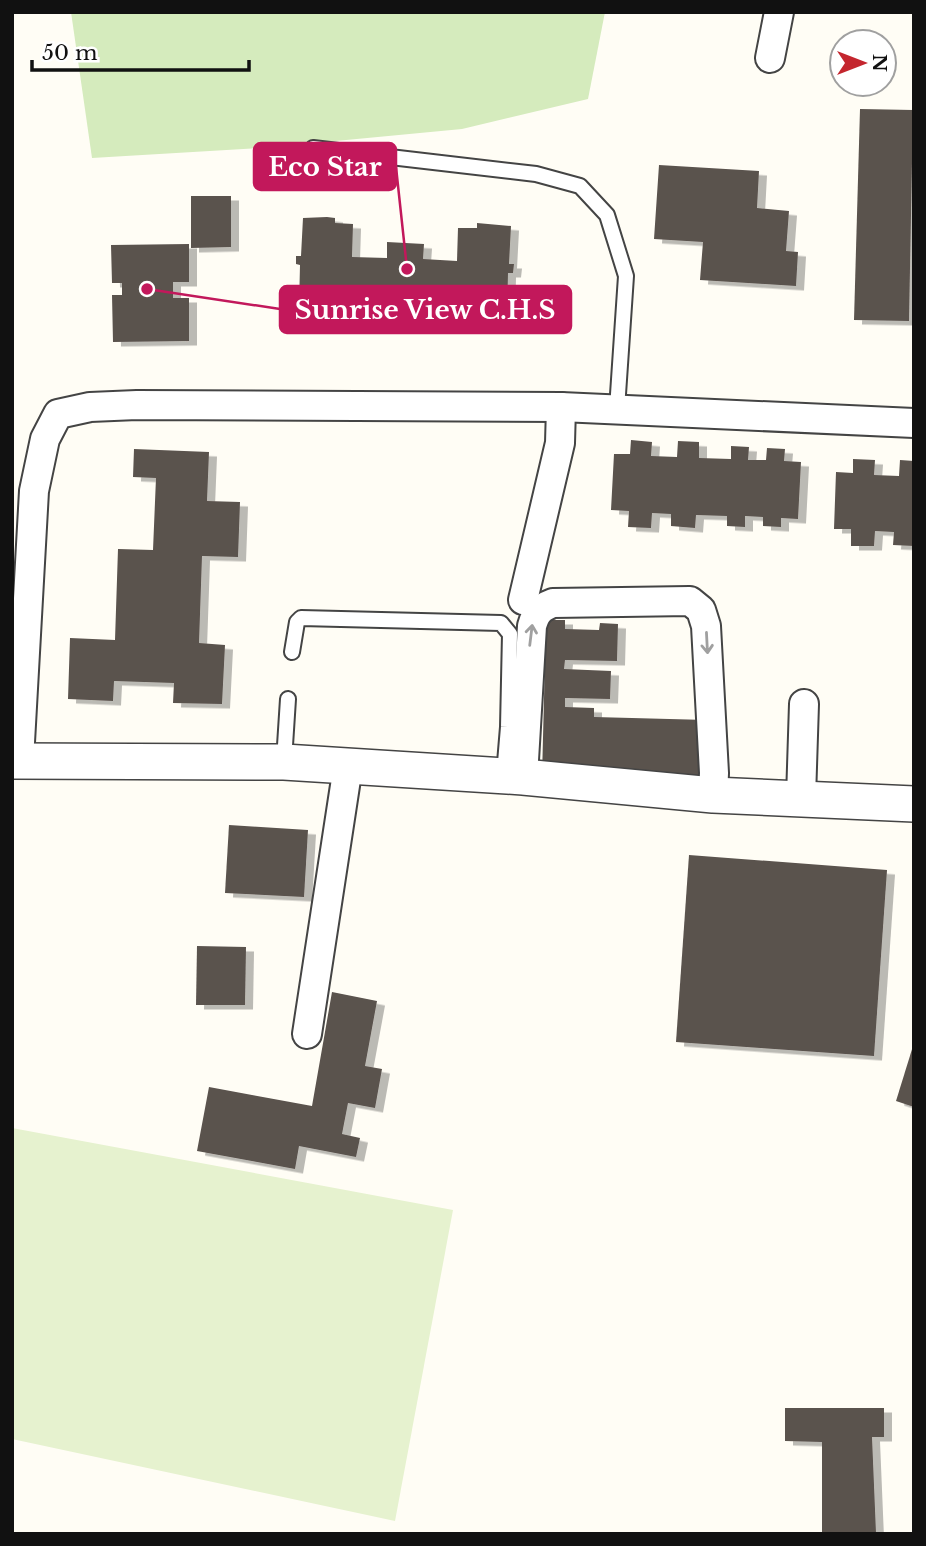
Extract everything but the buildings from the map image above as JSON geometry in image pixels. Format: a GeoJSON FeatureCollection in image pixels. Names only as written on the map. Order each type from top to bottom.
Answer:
{"type":"FeatureCollection","features":[{"type":"Feature","properties":{"kind":"street"},"geometry":{"type":"LineString","coordinates":[[770,58],[779,12]]}},
{"type":"Feature","properties":{"kind":"street"},"geometry":{"type":"LineString","coordinates":[[914,423],[561,407],[137,405],[90,407],[58,414],[45,439],[34,491],[16,761],[284,762],[514,776],[713,795],[914,804]]}},
{"type":"Feature","properties":{"kind":"street"},"geometry":{"type":"LineString","coordinates":[[523,600],[560,443],[561,407]]}},
{"type":"Feature","properties":{"kind":"street"},"geometry":{"type":"LineString","coordinates":[[514,776],[532,626],[541,607],[553,603],[690,601],[701,610],[706,626],[713,795]]}},
{"type":"Feature","properties":{"kind":"street"},"geometry":{"type":"LineString","coordinates":[[801,798],[804,704]]}},
{"type":"Feature","properties":{"kind":"street"},"geometry":{"type":"LineString","coordinates":[[307,1034],[348,766]]}},
{"type":"Feature","properties":{"kind":"lane"},"geometry":{"type":"LineString","coordinates":[[313,148],[536,174],[580,186],[607,215],[625,276],[617,410]]}},
{"type":"Feature","properties":{"kind":"lane"},"geometry":{"type":"LineString","coordinates":[[292,652],[301,618],[500,623],[510,634],[508,727],[514,776]]}},
{"type":"Feature","properties":{"kind":"lane"},"geometry":{"type":"LineString","coordinates":[[284,762],[288,699]]}},
{"type":"Feature","properties":{"kind":"green space"},"geometry":{"type":"Polygon","coordinates":[[[71,12],[605,12],[588,99],[462,129],[262,148],[92,158],[71,12]]]}},
{"type":"Feature","properties":{"kind":"green space"},"geometry":{"type":"Polygon","coordinates":[[[12,1128],[453,1210],[395,1521],[12,1439],[12,1128]]]}},
{"type":"Feature","properties":{"kind":"place","name":"Eco Star"},"geometry":{"type":"Point","coordinates":[407,269]}},
{"type":"Feature","properties":{"kind":"place","name":"Sunrise View C.H.S"},"geometry":{"type":"Point","coordinates":[147,289]}}]}
